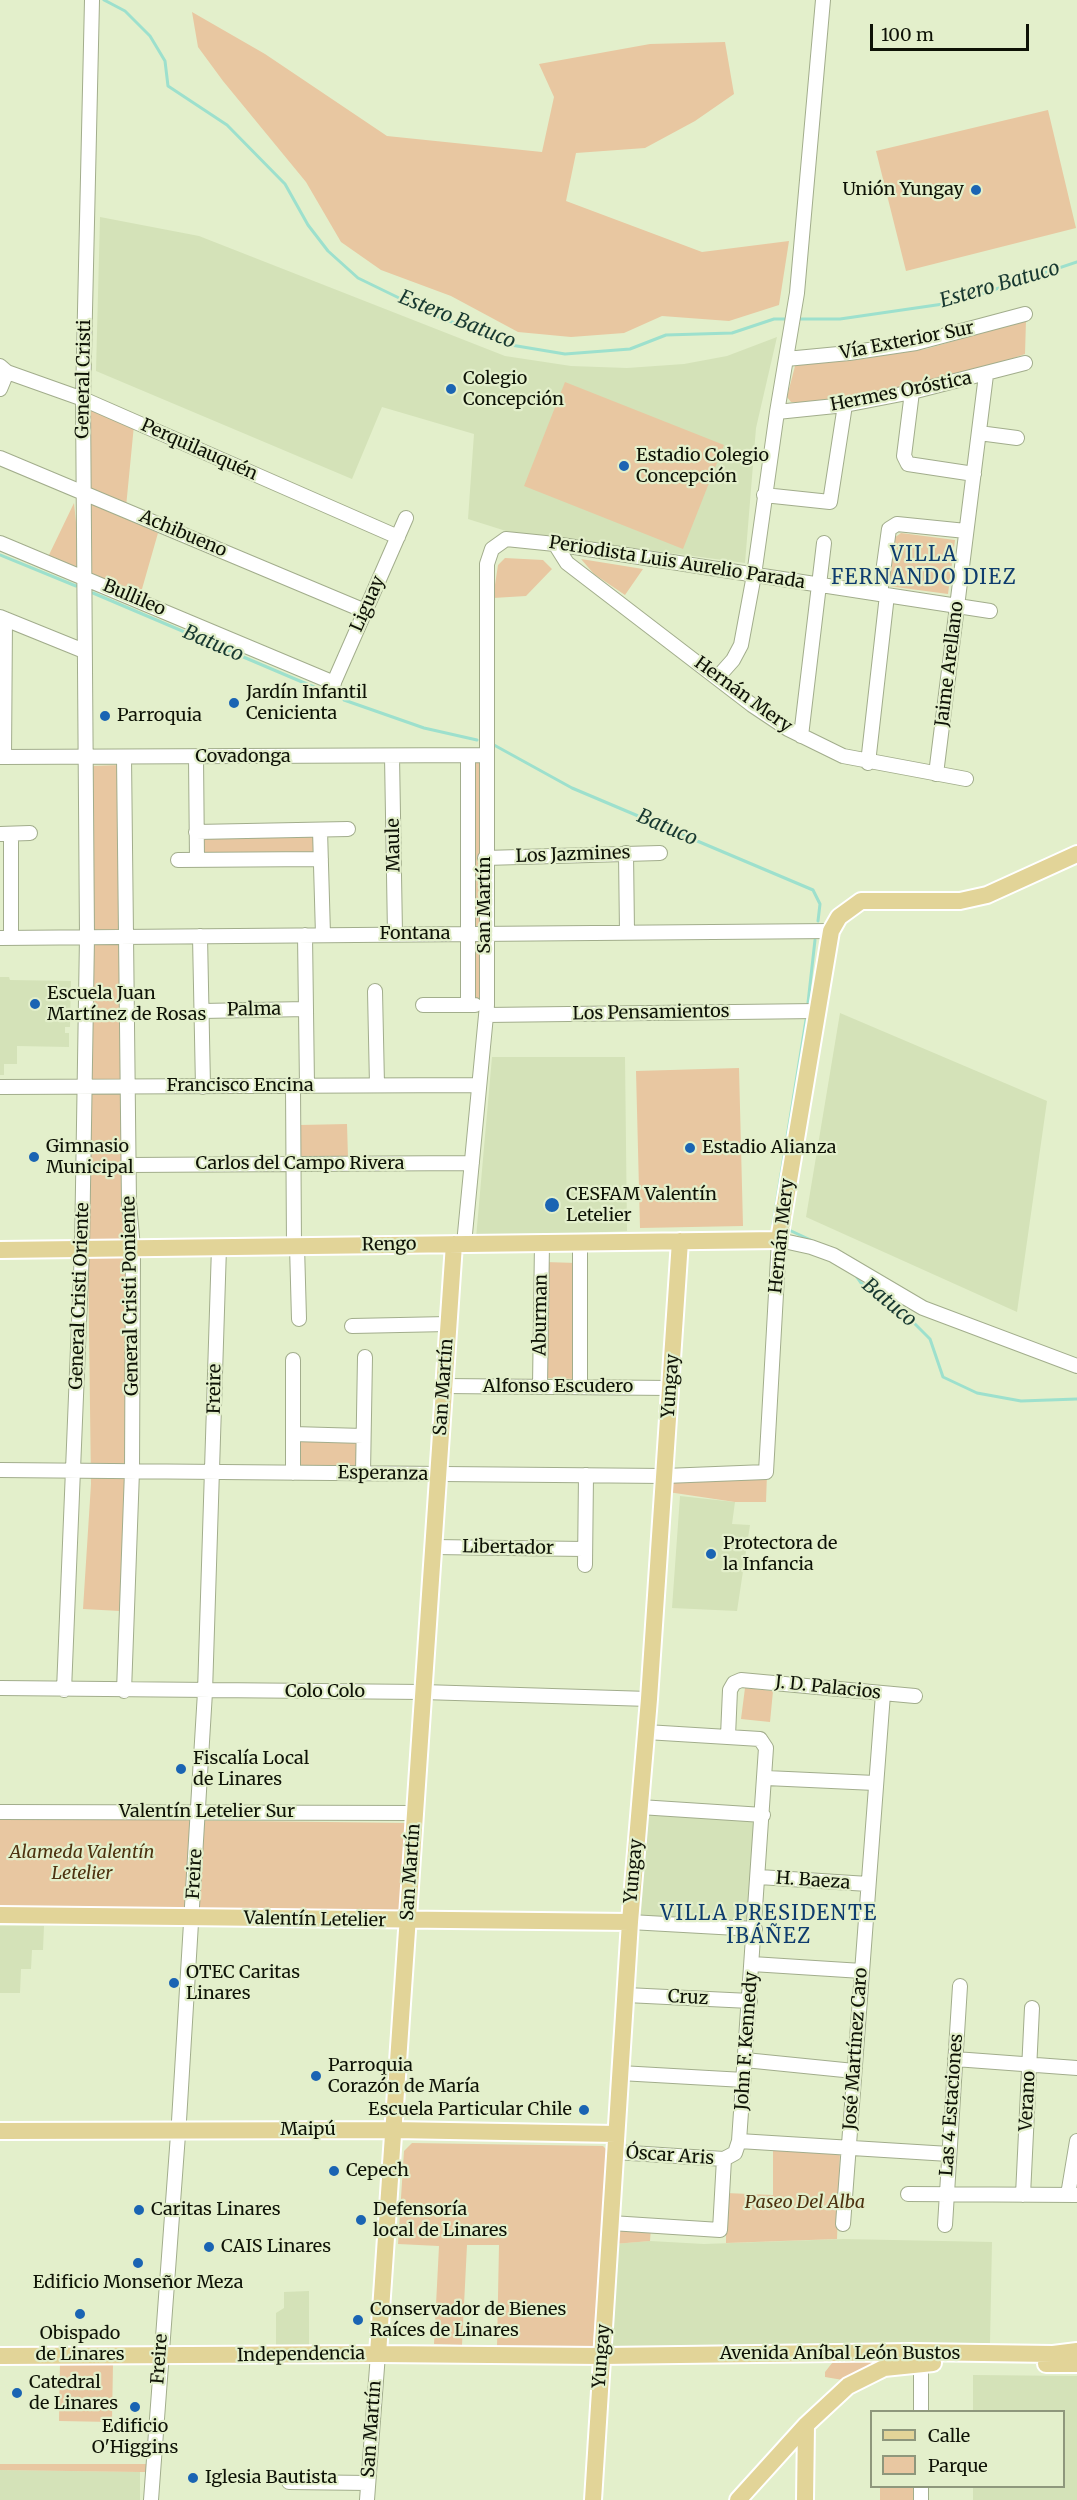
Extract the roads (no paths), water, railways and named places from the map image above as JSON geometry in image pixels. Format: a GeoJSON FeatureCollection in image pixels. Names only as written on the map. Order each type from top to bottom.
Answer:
{"type":"FeatureCollection","features":[{"type":"Feature","properties":{"kind":"main road"},"geometry":{"type":"LineString","coordinates":[[831,931],[844,911],[861,901],[974,899],[999,891],[1077,854]]}},
{"type":"Feature","properties":{"kind":"main road","name":"Hernán Mery"},"geometry":{"type":"LineString","coordinates":[[778,1240],[831,931]]}},
{"type":"Feature","properties":{"kind":"main road","name":"Rengo"},"geometry":{"type":"LineString","coordinates":[[0,1250],[778,1240]]}},
{"type":"Feature","properties":{"kind":"main road","name":"Yungay"},"geometry":{"type":"LineString","coordinates":[[593,2500],[630,1923],[649,1699],[680,1241]]}},
{"type":"Feature","properties":{"kind":"main road","name":"San Martín"},"geometry":{"type":"LineString","coordinates":[[378,2354],[448,1324],[459,1244]]}},
{"type":"Feature","properties":{"kind":"main road","name":"Valentín Letelier"},"geometry":{"type":"LineString","coordinates":[[0,1915],[630,1923]]}},
{"type":"Feature","properties":{"kind":"main road","name":"Maipú"},"geometry":{"type":"LineString","coordinates":[[0,2131],[394,2130],[616,2134]]}},
{"type":"Feature","properties":{"kind":"main road","name":"Avenida Aníbal León Bustos"},"geometry":{"type":"LineString","coordinates":[[602,2356],[1077,2351]]}},
{"type":"Feature","properties":{"kind":"main road","name":"Independencia"},"geometry":{"type":"LineString","coordinates":[[0,2356],[378,2354],[602,2356]]}},
{"type":"Feature","properties":{"kind":"main road"},"geometry":{"type":"LineString","coordinates":[[600,2386],[614,2369],[638,2356]]}},
{"type":"Feature","properties":{"kind":"main road","name":"Avenida Aníbal León Bustos"},"geometry":{"type":"LineString","coordinates":[[738,2500],[830,2400],[874,2371],[921,2363],[1077,2364]]}},
{"type":"Feature","properties":{"kind":"main road"},"geometry":{"type":"LineString","coordinates":[[805,2500],[806,2425]]}},
{"type":"Feature","properties":{"kind":"street","name":"General Cristi"},"geometry":{"type":"LineString","coordinates":[[84,757],[82,491],[92,0]]}},
{"type":"Feature","properties":{"kind":"street"},"geometry":{"type":"LineString","coordinates":[[717,678],[733,660],[741,645],[754,575],[764,495],[798,293],[823,0]]}},
{"type":"Feature","properties":{"kind":"street","name":"Vía Exterior Sur"},"geometry":{"type":"LineString","coordinates":[[786,359],[916,343],[1026,314]]}},
{"type":"Feature","properties":{"kind":"street","name":"Hermes Oróstica"},"geometry":{"type":"LineString","coordinates":[[777,412],[845,405],[912,392],[986,375],[1024,363]]}},
{"type":"Feature","properties":{"kind":"street","name":"Perquilauquén"},"geometry":{"type":"LineString","coordinates":[[3,369],[83,399],[398,537]]}},
{"type":"Feature","properties":{"kind":"street"},"geometry":{"type":"LineString","coordinates":[[0,389],[3,369]]}},
{"type":"Feature","properties":{"kind":"street","name":"Jaime Arellano"},"geometry":{"type":"LineString","coordinates":[[936,774],[986,375]]}},
{"type":"Feature","properties":{"kind":"street"},"geometry":{"type":"LineString","coordinates":[[912,392],[904,456],[908,464],[974,474]]}},
{"type":"Feature","properties":{"kind":"street"},"geometry":{"type":"LineString","coordinates":[[764,495],[830,502],[845,405]]}},
{"type":"Feature","properties":{"kind":"street"},"geometry":{"type":"LineString","coordinates":[[979,433],[1017,438]]}},
{"type":"Feature","properties":{"kind":"street","name":"Achibueno"},"geometry":{"type":"LineString","coordinates":[[0,458],[365,611]]}},
{"type":"Feature","properties":{"kind":"street","name":"Liguay"},"geometry":{"type":"LineString","coordinates":[[332,686],[406,518]]}},
{"type":"Feature","properties":{"kind":"street"},"geometry":{"type":"LineString","coordinates":[[868,763],[889,529],[897,524],[966,531]]}},
{"type":"Feature","properties":{"kind":"street","name":"Periodista Luis Aurelio Parada"},"geometry":{"type":"LineString","coordinates":[[487,564],[492,549],[506,539],[555,544],[990,611]]}},
{"type":"Feature","properties":{"kind":"street","name":"Bullileo"},"geometry":{"type":"LineString","coordinates":[[0,543],[84,577],[332,686]]}},
{"type":"Feature","properties":{"kind":"street"},"geometry":{"type":"LineString","coordinates":[[801,736],[824,543]]}},
{"type":"Feature","properties":{"kind":"street","name":"Hernán Mery"},"geometry":{"type":"LineString","coordinates":[[555,544],[567,563],[752,705],[801,736],[843,756],[868,763],[966,779]]}},
{"type":"Feature","properties":{"kind":"street","name":"San Martín"},"geometry":{"type":"LineString","coordinates":[[459,1244],[472,1163],[486,1010],[487,564]]}},
{"type":"Feature","properties":{"kind":"street"},"geometry":{"type":"LineString","coordinates":[[2,758],[2,618],[84,651]]}},
{"type":"Feature","properties":{"kind":"street","name":"Covadonga"},"geometry":{"type":"LineString","coordinates":[[2,758],[485,755]]}},
{"type":"Feature","properties":{"kind":"street","name":"Maule"},"geometry":{"type":"LineString","coordinates":[[392,756],[395,934]]}},
{"type":"Feature","properties":{"kind":"street","name":"San Martín"},"geometry":{"type":"LineString","coordinates":[[468,756],[468,1005]]}},
{"type":"Feature","properties":{"kind":"street","name":"General Cristi Oriente"},"geometry":{"type":"LineString","coordinates":[[64,1690],[75,1471],[82,1249],[87,937],[84,757]]}},
{"type":"Feature","properties":{"kind":"street","name":"General Cristi Poniente"},"geometry":{"type":"LineString","coordinates":[[124,757],[129,1165],[133,1248],[132,1471],[124,1691]]}},
{"type":"Feature","properties":{"kind":"street"},"geometry":{"type":"LineString","coordinates":[[196,757],[197,860]]}},
{"type":"Feature","properties":{"kind":"street"},"geometry":{"type":"LineString","coordinates":[[196,832],[348,829]]}},
{"type":"Feature","properties":{"kind":"street"},"geometry":{"type":"LineString","coordinates":[[320,830],[323,935]]}},
{"type":"Feature","properties":{"kind":"street"},"geometry":{"type":"LineString","coordinates":[[6,938],[6,834],[30,834]]}},
{"type":"Feature","properties":{"kind":"street"},"geometry":{"type":"LineString","coordinates":[[626,853],[627,932]]}},
{"type":"Feature","properties":{"kind":"street","name":"Los Jazmines"},"geometry":{"type":"LineString","coordinates":[[485,858],[660,853]]}},
{"type":"Feature","properties":{"kind":"street"},"geometry":{"type":"LineString","coordinates":[[178,860],[321,859]]}},
{"type":"Feature","properties":{"kind":"street","name":"Fontana"},"geometry":{"type":"LineString","coordinates":[[6,938],[831,931]]}},
{"type":"Feature","properties":{"kind":"street"},"geometry":{"type":"LineString","coordinates":[[299,1319],[294,1164],[306,1009],[305,935]]}},
{"type":"Feature","properties":{"kind":"street"},"geometry":{"type":"LineString","coordinates":[[200,936],[203,1086]]}},
{"type":"Feature","properties":{"kind":"street"},"geometry":{"type":"LineString","coordinates":[[375,991],[377,1085]]}},
{"type":"Feature","properties":{"kind":"street","name":"Los Pensamientos"},"geometry":{"type":"LineString","coordinates":[[423,1005],[468,1005],[486,1010],[817,1011]]}},
{"type":"Feature","properties":{"kind":"street","name":"Palma"},"geometry":{"type":"LineString","coordinates":[[202,1011],[306,1009]]}},
{"type":"Feature","properties":{"kind":"street","name":"Francisco Encina"},"geometry":{"type":"LineString","coordinates":[[0,1087],[479,1085]]}},
{"type":"Feature","properties":{"kind":"street","name":"Carlos del Campo Rivera"},"geometry":{"type":"LineString","coordinates":[[129,1165],[472,1163]]}},
{"type":"Feature","properties":{"kind":"street"},"geometry":{"type":"LineString","coordinates":[[778,1240],[811,1247],[833,1256],[932,1312],[1077,1366]]}},
{"type":"Feature","properties":{"kind":"street","name":"Hernán Mery"},"geometry":{"type":"LineString","coordinates":[[766,1473],[778,1240]]}},
{"type":"Feature","properties":{"kind":"street","name":"Aburman"},"geometry":{"type":"LineString","coordinates":[[540,1386],[542,1243]]}},
{"type":"Feature","properties":{"kind":"street"},"geometry":{"type":"LineString","coordinates":[[580,1243],[580,1386]]}},
{"type":"Feature","properties":{"kind":"street","name":"Freire"},"geometry":{"type":"LineString","coordinates":[[151,2500],[159,2356],[193,1918],[205,1692],[219,1247]]}},
{"type":"Feature","properties":{"kind":"street"},"geometry":{"type":"LineString","coordinates":[[0,1250],[0,1259]]}},
{"type":"Feature","properties":{"kind":"street"},"geometry":{"type":"LineString","coordinates":[[352,1326],[448,1324]]}},
{"type":"Feature","properties":{"kind":"street"},"geometry":{"type":"LineString","coordinates":[[363,1473],[365,1357]]}},
{"type":"Feature","properties":{"kind":"street"},"geometry":{"type":"LineString","coordinates":[[293,1360],[293,1473]]}},
{"type":"Feature","properties":{"kind":"street","name":"Alfonso Escudero"},"geometry":{"type":"LineString","coordinates":[[444,1386],[671,1388]]}},
{"type":"Feature","properties":{"kind":"street"},"geometry":{"type":"LineString","coordinates":[[293,1434],[363,1436]]}},
{"type":"Feature","properties":{"kind":"street","name":"Esperanza"},"geometry":{"type":"LineString","coordinates":[[0,1470],[665,1476],[766,1473]]}},
{"type":"Feature","properties":{"kind":"street"},"geometry":{"type":"LineString","coordinates":[[585,1564],[586,1475]]}},
{"type":"Feature","properties":{"kind":"street","name":"Libertador"},"geometry":{"type":"LineString","coordinates":[[433,1546],[584,1549]]}},
{"type":"Feature","properties":{"kind":"street","name":"J. D. Palacios"},"geometry":{"type":"LineString","coordinates":[[728,1736],[730,1690],[734,1683],[741,1680],[915,1696]]}},
{"type":"Feature","properties":{"kind":"street","name":"Colo Colo"},"geometry":{"type":"LineString","coordinates":[[0,1688],[205,1692],[423,1692],[649,1699]]}},
{"type":"Feature","properties":{"kind":"street","name":"José Martínez Caro"},"geometry":{"type":"LineString","coordinates":[[843,2224],[883,1694]]}},
{"type":"Feature","properties":{"kind":"street"},"geometry":{"type":"LineString","coordinates":[[646,1732],[728,1736]]}},
{"type":"Feature","properties":{"kind":"street","name":"John F. Kennedy"},"geometry":{"type":"LineString","coordinates":[[728,1736],[760,1739],[766,1748],[766,1778],[740,2141]]}},
{"type":"Feature","properties":{"kind":"street"},"geometry":{"type":"LineString","coordinates":[[766,1778],[875,1783]]}},
{"type":"Feature","properties":{"kind":"street"},"geometry":{"type":"LineString","coordinates":[[640,1807],[763,1815]]}},
{"type":"Feature","properties":{"kind":"street","name":"Valentín Letelier Sur"},"geometry":{"type":"LineString","coordinates":[[0,1812],[415,1813]]}},
{"type":"Feature","properties":{"kind":"street","name":"H. Baeza"},"geometry":{"type":"LineString","coordinates":[[759,1877],[868,1884]]}},
{"type":"Feature","properties":{"kind":"street"},"geometry":{"type":"LineString","coordinates":[[630,1923],[755,1929]]}},
{"type":"Feature","properties":{"kind":"street"},"geometry":{"type":"LineString","coordinates":[[752,1964],[862,1971]]}},
{"type":"Feature","properties":{"kind":"street","name":"Las 4 Estaciones"},"geometry":{"type":"LineString","coordinates":[[945,2225],[960,1986]]}},
{"type":"Feature","properties":{"kind":"street","name":"Cruz"},"geometry":{"type":"LineString","coordinates":[[626,1995],[750,2001]]}},
{"type":"Feature","properties":{"kind":"street","name":"Verano"},"geometry":{"type":"LineString","coordinates":[[1023,2194],[1032,2007]]}},
{"type":"Feature","properties":{"kind":"street"},"geometry":{"type":"LineString","coordinates":[[955,2059],[1077,2068]]}},
{"type":"Feature","properties":{"kind":"street"},"geometry":{"type":"LineString","coordinates":[[745,2060],[854,2071]]}},
{"type":"Feature","properties":{"kind":"street"},"geometry":{"type":"LineString","coordinates":[[620,2073],[744,2080]]}},
{"type":"Feature","properties":{"kind":"street"},"geometry":{"type":"LineString","coordinates":[[611,2223],[720,2230],[724,2159],[735,2153],[740,2141]]}},
{"type":"Feature","properties":{"kind":"street","name":"Óscar Aris"},"geometry":{"type":"LineString","coordinates":[[740,2141],[949,2154]]}},
{"type":"Feature","properties":{"kind":"street"},"geometry":{"type":"LineString","coordinates":[[908,2194],[1072,2195],[1077,2141]]}},
{"type":"Feature","properties":{"kind":"street","name":"Óscar Aris"},"geometry":{"type":"LineString","coordinates":[[615,2152],[724,2159]]}},
{"type":"Feature","properties":{"kind":"street","name":"San Martín"},"geometry":{"type":"LineString","coordinates":[[367,2500],[378,2354]]}},
{"type":"Feature","properties":{"kind":"street"},"geometry":{"type":"LineString","coordinates":[[921,2363],[921,2410]]}},
{"type":"Feature","properties":{"kind":"street"},"geometry":{"type":"LineString","coordinates":[[289,2482],[368,2483]]}},
{"type":"Feature","properties":{"kind":"waterway","name":"Estero Batuco"},"geometry":{"type":"LineString","coordinates":[[104,0],[125,11],[150,36],[165,61],[168,86],[227,125],[285,184],[308,225],[328,251],[358,278],[434,315],[511,345],[565,354],[630,349],[666,335],[732,333],[774,319],[789,319]]}},
{"type":"Feature","properties":{"kind":"waterway","name":"Estero Batuco"},"geometry":{"type":"LineString","coordinates":[[796,319],[840,319],[957,302],[1077,262]]}},
{"type":"Feature","properties":{"kind":"waterway","name":"Batuco"},"geometry":{"type":"LineString","coordinates":[[0,555],[76,586]]}},
{"type":"Feature","properties":{"kind":"waterway","name":"Batuco"},"geometry":{"type":"LineString","coordinates":[[93,593],[328,693]]}},
{"type":"Feature","properties":{"kind":"waterway","name":"Batuco"},"geometry":{"type":"LineString","coordinates":[[344,700],[424,728],[477,740]]}},
{"type":"Feature","properties":{"kind":"waterway","name":"Batuco"},"geometry":{"type":"LineString","coordinates":[[494,745],[572,788],[813,890],[820,904],[818,921]]}},
{"type":"Feature","properties":{"kind":"waterway","name":"Batuco"},"geometry":{"type":"LineString","coordinates":[[808,1003],[815,940]]}},
{"type":"Feature","properties":{"kind":"waterway","name":"Batuco"},"geometry":{"type":"LineString","coordinates":[[773,1224],[806,1020]]}},
{"type":"Feature","properties":{"kind":"waterway","name":"Batuco"},"geometry":{"type":"LineString","coordinates":[[789,1230],[815,1242]]}},
{"type":"Feature","properties":{"kind":"waterway","name":"Batuco"},"geometry":{"type":"LineString","coordinates":[[856,1276],[861,1283],[890,1299],[930,1339],[943,1377],[977,1393],[1021,1401],[1077,1399]]}},
{"type":"Feature","properties":{"kind":"place","name":"Unión Yungay"},"geometry":{"type":"Point","coordinates":[976,190]}},
{"type":"Feature","properties":{"kind":"place","name":"Colegio Concepción"},"geometry":{"type":"Point","coordinates":[451,389]}},
{"type":"Feature","properties":{"kind":"place","name":"Estadio Colegio Concepción"},"geometry":{"type":"Point","coordinates":[624,466]}},
{"type":"Feature","properties":{"kind":"place","name":"Jardín Infantil Cenicienta"},"geometry":{"type":"Point","coordinates":[234,703]}},
{"type":"Feature","properties":{"kind":"place","name":"Parroquia"},"geometry":{"type":"Point","coordinates":[105,716]}},
{"type":"Feature","properties":{"kind":"place","name":"Escuela Juan Martínez de Rosas"},"geometry":{"type":"Point","coordinates":[35,1004]}},
{"type":"Feature","properties":{"kind":"place","name":"Estadio Alianza"},"geometry":{"type":"Point","coordinates":[690,1148]}},
{"type":"Feature","properties":{"kind":"place","name":"Gimnasio Municipal"},"geometry":{"type":"Point","coordinates":[34,1157]}},
{"type":"Feature","properties":{"kind":"place","name":"CESFAM Valentín Letelier"},"geometry":{"type":"Point","coordinates":[552,1205]}},
{"type":"Feature","properties":{"kind":"place","name":"Protectora de la Infancia"},"geometry":{"type":"Point","coordinates":[711,1554]}},
{"type":"Feature","properties":{"kind":"place","name":"Fiscalía Local de Linares"},"geometry":{"type":"Point","coordinates":[181,1769]}},
{"type":"Feature","properties":{"kind":"place","name":"OTEC Caritas Linares"},"geometry":{"type":"Point","coordinates":[174,1983]}},
{"type":"Feature","properties":{"kind":"place","name":"Parroquia Corazón de María"},"geometry":{"type":"Point","coordinates":[316,2076]}},
{"type":"Feature","properties":{"kind":"place","name":"Escuela Particular Chile"},"geometry":{"type":"Point","coordinates":[584,2110]}},
{"type":"Feature","properties":{"kind":"place","name":"Cepech"},"geometry":{"type":"Point","coordinates":[334,2171]}},
{"type":"Feature","properties":{"kind":"place","name":"Caritas Linares"},"geometry":{"type":"Point","coordinates":[139,2210]}},
{"type":"Feature","properties":{"kind":"place","name":"Defensoría local de Linares"},"geometry":{"type":"Point","coordinates":[361,2220]}},
{"type":"Feature","properties":{"kind":"place","name":"CAIS Linares"},"geometry":{"type":"Point","coordinates":[209,2247]}},
{"type":"Feature","properties":{"kind":"place","name":"Edificio Monseñor Meza"},"geometry":{"type":"Point","coordinates":[138,2263]}},
{"type":"Feature","properties":{"kind":"place","name":"Obispado de Linares"},"geometry":{"type":"Point","coordinates":[80,2314]}},
{"type":"Feature","properties":{"kind":"place","name":"Conservador de Bienes Raíces de Linares"},"geometry":{"type":"Point","coordinates":[358,2320]}},
{"type":"Feature","properties":{"kind":"place","name":"Catedral de Linares"},"geometry":{"type":"Point","coordinates":[17,2393]}},
{"type":"Feature","properties":{"kind":"place","name":"Edificio O'Higgins"},"geometry":{"type":"Point","coordinates":[135,2407]}},
{"type":"Feature","properties":{"kind":"place","name":"Iglesia Bautista"},"geometry":{"type":"Point","coordinates":[193,2478]}},
{"type":"Feature","properties":{"kind":"district","name":"VILLA FERNANDO DIEZ"},"geometry":{"type":"Point","coordinates":[924,566]}},
{"type":"Feature","properties":{"kind":"district","name":"VILLA PRESIDENTE IBÁÑEZ"},"geometry":{"type":"Point","coordinates":[769,1926]}},
{"type":"Feature","properties":{"kind":"park label","name":"Alameda Valentín Letelier"},"geometry":{"type":"Point","coordinates":[82,1863]}},
{"type":"Feature","properties":{"kind":"park label","name":"Paseo Del Alba"},"geometry":{"type":"Point","coordinates":[805,2203]}}]}
